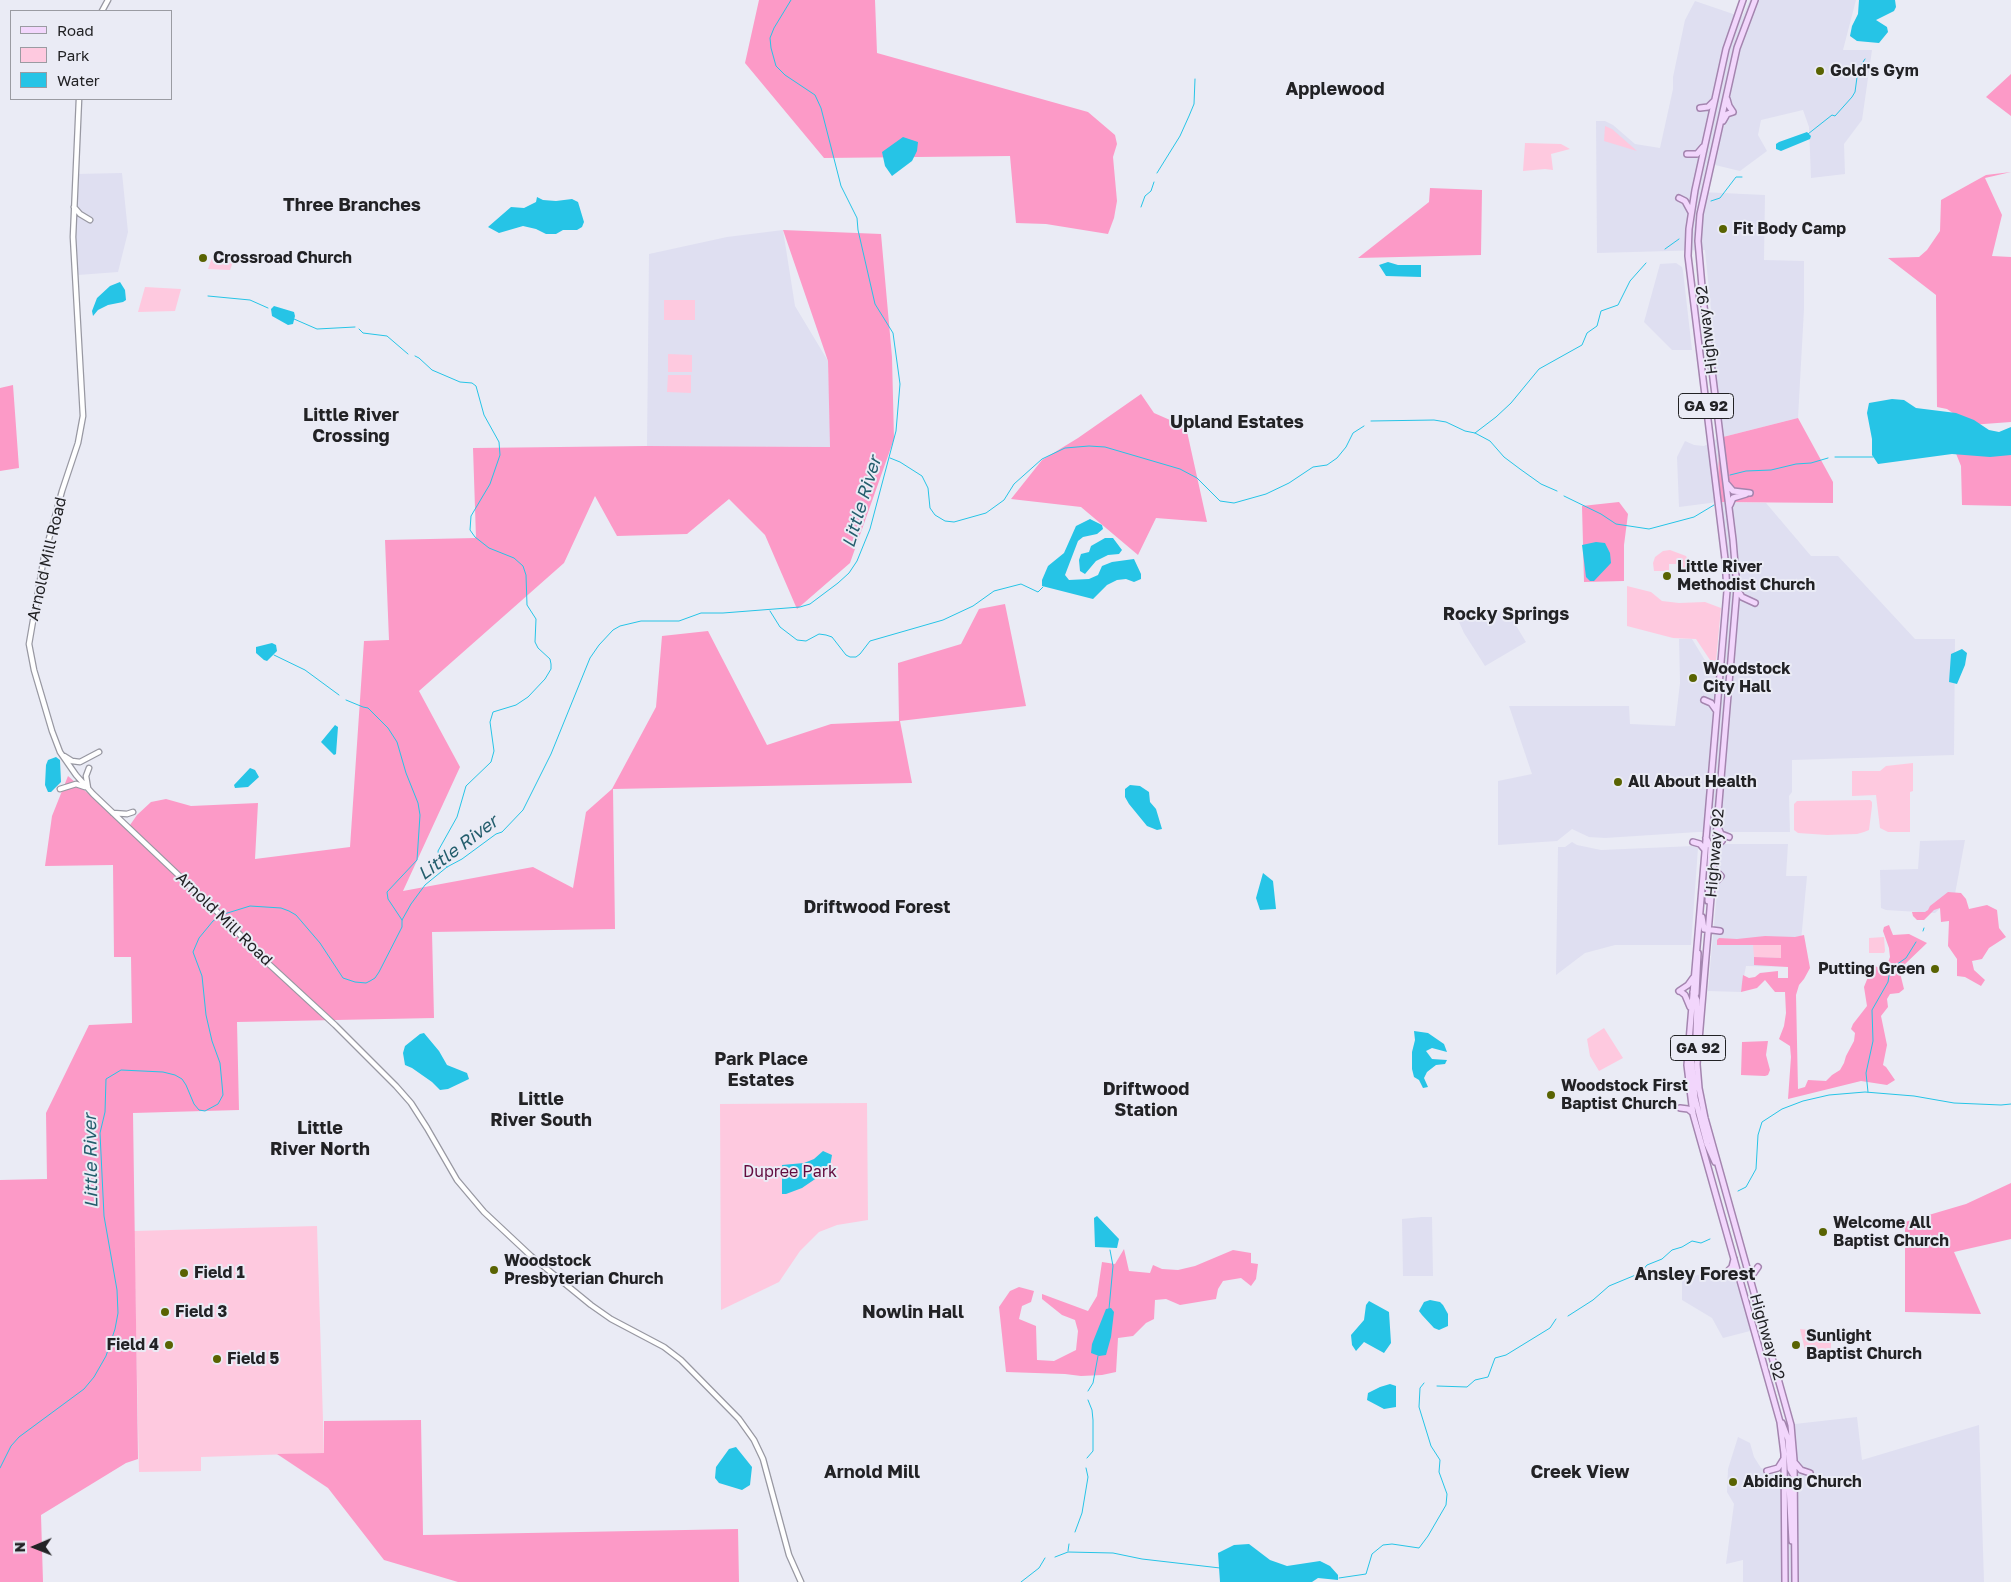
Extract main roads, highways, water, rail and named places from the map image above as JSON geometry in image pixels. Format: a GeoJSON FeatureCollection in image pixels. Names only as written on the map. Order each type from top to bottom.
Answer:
{"type":"FeatureCollection","features":[{"type":"Feature","properties":{"kind":"main road","name":"Highway 92"},"geometry":{"type":"LineString","coordinates":[[1743,0],[1726,50],[1695,190],[1691,212],[1688,256],[1726,572],[1727,606],[1700,902],[1694,993],[1688,1036],[1687,1066],[1693,1114],[1780,1418],[1784,1454],[1785,1582]]}},
{"type":"Feature","properties":{"kind":"main road","name":"Highway 92"},"geometry":{"type":"LineString","coordinates":[[1755,0],[1740,39],[1700,214],[1699,256],[1729,511],[1736,588],[1697,1071],[1700,1098],[1789,1415],[1794,1460],[1795,1582]]}},
{"type":"Feature","properties":{"kind":"main road"},"geometry":{"type":"LineString","coordinates":[[1714,150],[1725,116],[1733,112],[1728,104],[1727,93]]}},
{"type":"Feature","properties":{"kind":"main road"},"geometry":{"type":"LineString","coordinates":[[1710,122],[1708,114],[1700,108],[1708,107],[1715,99]]}},
{"type":"Feature","properties":{"kind":"main road","name":"Arnold Mill Road"},"geometry":{"type":"LineString","coordinates":[[79,100],[74,206],[75,284],[83,416],[78,443],[61,494],[44,557],[30,644],[34,670],[52,731],[62,754],[76,776],[112,813],[230,924],[258,954],[335,1025],[396,1086],[411,1103],[457,1180],[484,1212],[531,1256],[603,1314],[681,1360],[739,1419],[751,1436],[763,1459],[788,1555],[801,1582]]}},
{"type":"Feature","properties":{"kind":"main road"},"geometry":{"type":"LineString","coordinates":[[1700,170],[1696,158],[1687,154],[1697,154],[1706,142]]}},
{"type":"Feature","properties":{"kind":"main road"},"geometry":{"type":"LineString","coordinates":[[1691,212],[1685,201],[1679,198],[1689,197],[1695,190]]}},
{"type":"Feature","properties":{"kind":"main road"},"geometry":{"type":"LineString","coordinates":[[74,206],[80,214],[90,220]]}},
{"type":"Feature","properties":{"kind":"main road"},"geometry":{"type":"LineString","coordinates":[[1725,480],[1733,491],[1750,493],[1734,498],[1729,511]]}},
{"type":"Feature","properties":{"kind":"main road"},"geometry":{"type":"LineString","coordinates":[[1736,588],[1742,597],[1755,603]]}},
{"type":"Feature","properties":{"kind":"main road"},"geometry":{"type":"LineString","coordinates":[[1717,713],[1713,704],[1704,700],[1713,698],[1719,690]]}},
{"type":"Feature","properties":{"kind":"main road"},"geometry":{"type":"LineString","coordinates":[[62,754],[72,761],[80,762],[99,752]]}},
{"type":"Feature","properties":{"kind":"main road"},"geometry":{"type":"LineString","coordinates":[[88,789],[86,776],[89,768]]}},
{"type":"Feature","properties":{"kind":"main road"},"geometry":{"type":"LineString","coordinates":[[60,789],[76,784],[88,789]]}},
{"type":"Feature","properties":{"kind":"main road"},"geometry":{"type":"LineString","coordinates":[[112,813],[127,814],[133,812]]}},
{"type":"Feature","properties":{"kind":"main road"},"geometry":{"type":"LineString","coordinates":[[1717,824],[1721,834],[1729,837]]}},
{"type":"Feature","properties":{"kind":"main road"},"geometry":{"type":"LineString","coordinates":[[1706,838],[1711,847],[1707,891],[1709,913]]}},
{"type":"Feature","properties":{"kind":"main road"},"geometry":{"type":"LineString","coordinates":[[1715,848],[1722,841]]}},
{"type":"Feature","properties":{"kind":"main road"},"geometry":{"type":"LineString","coordinates":[[1693,842],[1700,844],[1705,850]]}},
{"type":"Feature","properties":{"kind":"main road"},"geometry":{"type":"LineString","coordinates":[[1712,887],[1721,876],[1713,868]]}},
{"type":"Feature","properties":{"kind":"main road"},"geometry":{"type":"LineString","coordinates":[[1700,902],[1703,927],[1708,930],[1720,930],[1712,927],[1709,920]]}},
{"type":"Feature","properties":{"kind":"main road"},"geometry":{"type":"LineString","coordinates":[[1697,943],[1699,966],[1694,993],[1697,1000],[1695,1026],[1698,1046]]}},
{"type":"Feature","properties":{"kind":"main road"},"geometry":{"type":"LineString","coordinates":[[1691,1011],[1687,999],[1679,991],[1688,985],[1694,975]]}},
{"type":"Feature","properties":{"kind":"main road"},"geometry":{"type":"LineString","coordinates":[[1688,1036],[1696,1103],[1709,1149],[1719,1169]]}},
{"type":"Feature","properties":{"kind":"main road"},"geometry":{"type":"LineString","coordinates":[[1690,1094],[1682,1107],[1688,1109],[1693,1114]]}},
{"type":"Feature","properties":{"kind":"main road"},"geometry":{"type":"LineString","coordinates":[[1728,1271],[1733,1264],[1734,1256]]}},
{"type":"Feature","properties":{"kind":"main road"},"geometry":{"type":"LineString","coordinates":[[1751,1280],[1753,1272],[1758,1267]]}},
{"type":"Feature","properties":{"kind":"main road"},"geometry":{"type":"LineString","coordinates":[[1780,1418],[1787,1436],[1789,1467],[1794,1476]]}},
{"type":"Feature","properties":{"kind":"main road"},"geometry":{"type":"LineString","coordinates":[[1766,1471],[1778,1468],[1784,1454]]}},
{"type":"Feature","properties":{"kind":"main road"},"geometry":{"type":"LineString","coordinates":[[1794,1460],[1801,1470],[1808,1474],[1794,1483]]}},
{"type":"Feature","properties":{"kind":"main road"},"geometry":{"type":"LineString","coordinates":[[1784,1476],[1789,1485],[1791,1532],[1794,1551]]}},
{"type":"Feature","properties":{"kind":"water"},"geometry":{"type":"Polygon","coordinates":[[[1859,0],[1895,0],[1896,7],[1894,11],[1876,20],[1887,27],[1888,32],[1879,43],[1857,41],[1850,36],[1852,26],[1858,14],[1859,0]]]}},
{"type":"Feature","properties":{"kind":"water"},"geometry":{"type":"Polygon","coordinates":[[[1807,132],[1811,136],[1810,139],[1781,151],[1776,149],[1776,144],[1779,142],[1807,132]]]}},
{"type":"Feature","properties":{"kind":"water"},"geometry":{"type":"Polygon","coordinates":[[[903,137],[918,142],[917,151],[912,161],[892,176],[885,166],[882,152],[903,137]]]}},
{"type":"Feature","properties":{"kind":"water"},"geometry":{"type":"Polygon","coordinates":[[[537,197],[543,200],[556,201],[572,199],[578,202],[584,222],[582,227],[577,230],[563,230],[556,234],[546,234],[523,226],[499,233],[488,227],[511,207],[524,208],[536,202],[537,197]]]}},
{"type":"Feature","properties":{"kind":"water"},"geometry":{"type":"Polygon","coordinates":[[[1388,262],[1398,265],[1421,265],[1421,277],[1386,276],[1379,265],[1388,262]]]}},
{"type":"Feature","properties":{"kind":"water"},"geometry":{"type":"Polygon","coordinates":[[[120,282],[125,290],[126,300],[108,305],[98,310],[93,316],[92,311],[97,298],[110,286],[120,282]]]}},
{"type":"Feature","properties":{"kind":"water"},"geometry":{"type":"Polygon","coordinates":[[[274,306],[294,312],[293,324],[288,325],[272,316],[271,309],[274,306]]]}},
{"type":"Feature","properties":{"kind":"water"},"geometry":{"type":"Polygon","coordinates":[[[1892,399],[1904,400],[1916,408],[1956,413],[1974,420],[1989,430],[1999,432],[2011,427],[2011,455],[1990,457],[1952,454],[1878,464],[1872,455],[1872,439],[1867,413],[1869,403],[1892,399]]]}},
{"type":"Feature","properties":{"kind":"water"},"geometry":{"type":"Polygon","coordinates":[[[1090,519],[1102,525],[1103,529],[1097,534],[1083,537],[1078,541],[1065,575],[1069,580],[1089,579],[1098,575],[1102,566],[1112,562],[1134,559],[1141,574],[1141,579],[1134,582],[1126,579],[1117,580],[1107,585],[1093,599],[1042,586],[1042,580],[1048,566],[1064,553],[1076,526],[1090,519]]]}},
{"type":"Feature","properties":{"kind":"water"},"geometry":{"type":"Polygon","coordinates":[[[1105,538],[1113,538],[1122,550],[1119,554],[1108,555],[1096,561],[1085,574],[1080,571],[1079,560],[1081,554],[1089,552],[1091,546],[1105,538]]]}},
{"type":"Feature","properties":{"kind":"water"},"geometry":{"type":"Polygon","coordinates":[[[1596,542],[1605,543],[1610,553],[1611,563],[1594,581],[1590,581],[1586,577],[1582,545],[1596,542]]]}},
{"type":"Feature","properties":{"kind":"water"},"geometry":{"type":"Polygon","coordinates":[[[272,643],[276,645],[277,651],[267,661],[256,653],[256,647],[272,643]]]}},
{"type":"Feature","properties":{"kind":"water"},"geometry":{"type":"Polygon","coordinates":[[[1962,649],[1967,653],[1965,665],[1957,684],[1949,682],[1951,654],[1962,649]]]}},
{"type":"Feature","properties":{"kind":"water"},"geometry":{"type":"Polygon","coordinates":[[[335,725],[338,727],[336,754],[334,755],[321,742],[335,725]]]}},
{"type":"Feature","properties":{"kind":"water"},"geometry":{"type":"Polygon","coordinates":[[[56,757],[60,760],[61,782],[51,792],[48,792],[45,785],[46,765],[48,760],[56,757]]]}},
{"type":"Feature","properties":{"kind":"water"},"geometry":{"type":"Polygon","coordinates":[[[250,768],[255,770],[259,777],[248,787],[235,788],[234,785],[250,768]]]}},
{"type":"Feature","properties":{"kind":"water"},"geometry":{"type":"Polygon","coordinates":[[[1130,785],[1140,786],[1149,792],[1150,802],[1156,809],[1162,829],[1157,830],[1147,826],[1129,804],[1125,797],[1125,789],[1130,785]]]}},
{"type":"Feature","properties":{"kind":"water"},"geometry":{"type":"Polygon","coordinates":[[[1263,873],[1273,881],[1276,909],[1260,910],[1256,898],[1263,873]]]}},
{"type":"Feature","properties":{"kind":"water"},"geometry":{"type":"Polygon","coordinates":[[[1414,1031],[1428,1033],[1444,1044],[1447,1052],[1432,1048],[1426,1051],[1432,1059],[1447,1060],[1445,1064],[1436,1065],[1427,1072],[1424,1078],[1428,1087],[1423,1088],[1419,1080],[1414,1077],[1412,1069],[1414,1031]]]}},
{"type":"Feature","properties":{"kind":"water"},"geometry":{"type":"Polygon","coordinates":[[[424,1033],[439,1051],[447,1065],[467,1073],[469,1079],[448,1089],[440,1090],[432,1082],[405,1065],[403,1053],[405,1046],[424,1033]]]}},
{"type":"Feature","properties":{"kind":"water"},"geometry":{"type":"Polygon","coordinates":[[[823,1151],[832,1155],[830,1166],[824,1173],[802,1188],[782,1194],[782,1165],[804,1163],[814,1159],[823,1151]]]}},
{"type":"Feature","properties":{"kind":"water"},"geometry":{"type":"Polygon","coordinates":[[[1097,1216],[1119,1239],[1117,1248],[1095,1247],[1094,1218],[1097,1216]]]}},
{"type":"Feature","properties":{"kind":"water"},"geometry":{"type":"Polygon","coordinates":[[[1430,1300],[1440,1302],[1443,1305],[1448,1314],[1448,1326],[1439,1330],[1434,1328],[1419,1311],[1424,1302],[1430,1300]]]}},
{"type":"Feature","properties":{"kind":"water"},"geometry":{"type":"Polygon","coordinates":[[[1369,1301],[1389,1312],[1391,1343],[1384,1353],[1364,1342],[1356,1351],[1352,1345],[1351,1335],[1364,1320],[1366,1305],[1369,1301]]]}},
{"type":"Feature","properties":{"kind":"water"},"geometry":{"type":"Polygon","coordinates":[[[1111,1308],[1114,1312],[1111,1337],[1106,1355],[1099,1356],[1091,1353],[1092,1344],[1106,1309],[1111,1308]]]}},
{"type":"Feature","properties":{"kind":"water"},"geometry":{"type":"Polygon","coordinates":[[[1390,1384],[1396,1386],[1396,1407],[1384,1409],[1367,1400],[1368,1393],[1390,1384]]]}},
{"type":"Feature","properties":{"kind":"water"},"geometry":{"type":"Polygon","coordinates":[[[736,1447],[752,1467],[750,1485],[742,1490],[719,1483],[715,1478],[716,1467],[729,1449],[736,1447]]]}},
{"type":"Feature","properties":{"kind":"water"},"geometry":{"type":"Polygon","coordinates":[[[1249,1544],[1270,1560],[1287,1566],[1320,1561],[1330,1566],[1338,1575],[1338,1580],[1318,1578],[1312,1582],[1220,1582],[1218,1553],[1234,1545],[1249,1544]]]}},
{"type":"Feature","properties":{"kind":"waterway","name":"Little River"},"geometry":{"type":"LineString","coordinates":[[0,1468],[11,1446],[19,1437],[84,1389],[94,1377],[106,1356],[115,1329],[118,1313],[117,1290],[104,1216],[100,1133],[105,1112],[106,1079],[121,1070],[163,1072],[175,1075],[182,1079],[186,1085],[194,1104],[199,1110],[205,1111],[218,1104],[223,1095],[220,1063],[212,1041],[206,1015],[202,976],[193,952],[199,938],[213,921],[221,915],[250,906],[281,908],[289,911],[296,915],[320,943],[343,978],[355,982],[366,983],[370,981],[379,972],[402,927],[402,920],[425,885],[447,867],[462,859],[496,834],[502,832],[523,810],[551,754],[590,658],[613,630],[620,626],[641,621],[679,621],[701,613],[800,607],[810,604],[838,583],[849,573],[857,561],[870,529],[896,431],[900,384],[893,333],[875,304],[857,218],[841,186],[821,108],[815,95],[785,75],[776,66],[770,38],[791,0]]}},
{"type":"Feature","properties":{"kind":"waterway"},"geometry":{"type":"LineString","coordinates":[[1808,134],[1832,115],[1835,116],[1852,97],[1855,92],[1858,70],[1865,59]]}},
{"type":"Feature","properties":{"kind":"waterway"},"geometry":{"type":"LineString","coordinates":[[1157,173],[1180,136],[1194,104],[1195,79]]}},
{"type":"Feature","properties":{"kind":"waterway"},"geometry":{"type":"LineString","coordinates":[[1711,201],[1720,198],[1736,177],[1742,177]]}},
{"type":"Feature","properties":{"kind":"waterway"},"geometry":{"type":"LineString","coordinates":[[1141,207],[1145,196],[1151,191],[1154,182]]}},
{"type":"Feature","properties":{"kind":"waterway"},"geometry":{"type":"LineString","coordinates":[[1665,249],[1679,239]]}},
{"type":"Feature","properties":{"kind":"waterway"},"geometry":{"type":"LineString","coordinates":[[1475,433],[1511,403],[1539,369],[1582,345],[1587,333],[1597,326],[1601,311],[1618,305],[1630,281],[1646,263]]}},
{"type":"Feature","properties":{"kind":"waterway"},"geometry":{"type":"LineString","coordinates":[[208,296],[250,300],[268,308]]}},
{"type":"Feature","properties":{"kind":"waterway"},"geometry":{"type":"LineString","coordinates":[[294,319],[317,329],[355,327]]}},
{"type":"Feature","properties":{"kind":"waterway"},"geometry":{"type":"LineString","coordinates":[[359,329],[363,333],[387,336],[408,354]]}},
{"type":"Feature","properties":{"kind":"waterway"},"geometry":{"type":"LineString","coordinates":[[415,356],[432,370],[460,382],[472,383],[476,386],[484,415],[499,442],[500,455],[490,484],[471,516],[470,530],[475,537],[489,548],[514,558],[523,566],[526,575],[527,605],[536,619],[535,642],[538,648],[550,659],[551,664],[551,669],[545,679],[528,697],[516,705],[493,712],[490,722],[494,751],[491,762],[466,786],[457,817],[438,851],[439,858],[447,867]]}},
{"type":"Feature","properties":{"kind":"waterway"},"geometry":{"type":"LineString","coordinates":[[1371,421],[1434,420],[1446,422],[1490,441],[1504,457],[1520,469],[1541,484],[1557,491]]}},
{"type":"Feature","properties":{"kind":"waterway"},"geometry":{"type":"LineString","coordinates":[[890,458],[922,476],[928,488],[930,508],[935,515],[945,521],[954,522],[986,513],[1004,500],[1014,484],[1042,459],[1065,448],[1105,447],[1180,469],[1197,478],[1220,501],[1234,503],[1266,494],[1289,483],[1313,467],[1327,465],[1337,458],[1346,447],[1353,433],[1364,426]]}},
{"type":"Feature","properties":{"kind":"waterway"},"geometry":{"type":"LineString","coordinates":[[1835,457],[1873,457]]}},
{"type":"Feature","properties":{"kind":"waterway"},"geometry":{"type":"LineString","coordinates":[[1730,475],[1746,471],[1771,470],[1828,458]]}},
{"type":"Feature","properties":{"kind":"waterway"},"geometry":{"type":"LineString","coordinates":[[1564,496],[1601,514],[1616,524],[1649,529],[1694,517],[1714,505]]}},
{"type":"Feature","properties":{"kind":"waterway"},"geometry":{"type":"LineString","coordinates":[[770,611],[780,627],[797,640],[806,641],[819,634],[826,635],[832,637],[846,655],[856,657],[870,641],[943,620],[973,606],[994,591],[1021,584],[1038,592],[1043,587]]}},
{"type":"Feature","properties":{"kind":"waterway"},"geometry":{"type":"LineString","coordinates":[[274,655],[305,670],[339,695]]}},
{"type":"Feature","properties":{"kind":"waterway"},"geometry":{"type":"LineString","coordinates":[[346,700],[368,708],[388,728],[397,742],[406,773],[418,803],[420,815],[417,860],[387,892],[388,899],[402,920]]}},
{"type":"Feature","properties":{"kind":"waterway"},"geometry":{"type":"LineString","coordinates":[[1868,1092],[1866,1073],[1873,1041],[1872,1010],[1888,982],[1890,969],[1906,958],[1916,942]]}},
{"type":"Feature","properties":{"kind":"waterway"},"geometry":{"type":"LineString","coordinates":[[1738,1191],[1746,1187],[1756,1169],[1758,1135],[1762,1122],[1782,1109],[1803,1101],[1829,1095],[1865,1092],[1914,1096],[1954,1103],[2011,1104]]}},
{"type":"Feature","properties":{"kind":"waterway"},"geometry":{"type":"LineString","coordinates":[[1642,1271],[1647,1265],[1662,1259],[1672,1250],[1692,1241],[1701,1243],[1710,1239]]}},
{"type":"Feature","properties":{"kind":"waterway"},"geometry":{"type":"LineString","coordinates":[[1109,1309],[1113,1266],[1110,1250]]}},
{"type":"Feature","properties":{"kind":"waterway"},"geometry":{"type":"LineString","coordinates":[[1568,1316],[1593,1300],[1609,1286],[1638,1274]]}},
{"type":"Feature","properties":{"kind":"waterway"},"geometry":{"type":"LineString","coordinates":[[1437,1386],[1467,1387],[1475,1380],[1488,1377],[1495,1358],[1506,1355],[1550,1328],[1556,1319]]}},
{"type":"Feature","properties":{"kind":"waterway"},"geometry":{"type":"LineString","coordinates":[[1088,1391],[1093,1383],[1098,1356]]}},
{"type":"Feature","properties":{"kind":"waterway"},"geometry":{"type":"LineString","coordinates":[[1339,1578],[1366,1574],[1372,1554],[1383,1545],[1392,1544],[1419,1548],[1446,1505],[1447,1494],[1439,1472],[1440,1460],[1431,1446],[1419,1407],[1420,1388],[1424,1383]]}},
{"type":"Feature","properties":{"kind":"waterway"},"geometry":{"type":"LineString","coordinates":[[1087,1458],[1093,1451],[1093,1420],[1088,1400]]}},
{"type":"Feature","properties":{"kind":"waterway"},"geometry":{"type":"LineString","coordinates":[[1075,1532],[1082,1513],[1088,1477],[1086,1468]]}},
{"type":"Feature","properties":{"kind":"waterway"},"geometry":{"type":"LineString","coordinates":[[1068,1551],[1069,1544]]}},
{"type":"Feature","properties":{"kind":"waterway"},"geometry":{"type":"LineString","coordinates":[[1055,1557],[1068,1552],[1113,1553],[1142,1559],[1220,1568]]}},
{"type":"Feature","properties":{"kind":"waterway"},"geometry":{"type":"LineString","coordinates":[[1021,1582],[1039,1568],[1045,1558]]}},
{"type":"Feature","properties":{"kind":"place","name":"Gold's Gym"},"geometry":{"type":"Point","coordinates":[1820,71]}},
{"type":"Feature","properties":{"kind":"place","name":"Fit Body Camp"},"geometry":{"type":"Point","coordinates":[1723,229]}},
{"type":"Feature","properties":{"kind":"place","name":"Crossroad Church"},"geometry":{"type":"Point","coordinates":[203,258]}},
{"type":"Feature","properties":{"kind":"place","name":"Little River Methodist Church"},"geometry":{"type":"Point","coordinates":[1667,576]}},
{"type":"Feature","properties":{"kind":"place","name":"Woodstock City Hall"},"geometry":{"type":"Point","coordinates":[1693,678]}},
{"type":"Feature","properties":{"kind":"place","name":"All About Health"},"geometry":{"type":"Point","coordinates":[1618,782]}},
{"type":"Feature","properties":{"kind":"place","name":"Putting Green"},"geometry":{"type":"Point","coordinates":[1935,969]}},
{"type":"Feature","properties":{"kind":"place","name":"Woodstock First Baptist Church"},"geometry":{"type":"Point","coordinates":[1551,1095]}},
{"type":"Feature","properties":{"kind":"place","name":"Welcome All Baptist Church"},"geometry":{"type":"Point","coordinates":[1823,1232]}},
{"type":"Feature","properties":{"kind":"place","name":"Woodstock Presbyterian Church"},"geometry":{"type":"Point","coordinates":[494,1270]}},
{"type":"Feature","properties":{"kind":"place","name":"Field 1"},"geometry":{"type":"Point","coordinates":[184,1273]}},
{"type":"Feature","properties":{"kind":"place","name":"Field 3"},"geometry":{"type":"Point","coordinates":[165,1312]}},
{"type":"Feature","properties":{"kind":"place","name":"Field 4"},"geometry":{"type":"Point","coordinates":[169,1345]}},
{"type":"Feature","properties":{"kind":"place","name":"Sunlight Baptist Church"},"geometry":{"type":"Point","coordinates":[1796,1345]}},
{"type":"Feature","properties":{"kind":"place","name":"Field 5"},"geometry":{"type":"Point","coordinates":[217,1359]}},
{"type":"Feature","properties":{"kind":"place","name":"Abiding Church"},"geometry":{"type":"Point","coordinates":[1733,1482]}},
{"type":"Feature","properties":{"kind":"district","name":"Applewood"},"geometry":{"type":"Point","coordinates":[1335,89]}},
{"type":"Feature","properties":{"kind":"district","name":"Three Branches"},"geometry":{"type":"Point","coordinates":[352,205]}},
{"type":"Feature","properties":{"kind":"district","name":"Upland Estates"},"geometry":{"type":"Point","coordinates":[1237,422]}},
{"type":"Feature","properties":{"kind":"district","name":"Little River Crossing"},"geometry":{"type":"Point","coordinates":[351,425]}},
{"type":"Feature","properties":{"kind":"district","name":"Rocky Springs"},"geometry":{"type":"Point","coordinates":[1506,614]}},
{"type":"Feature","properties":{"kind":"district","name":"Driftwood Forest"},"geometry":{"type":"Point","coordinates":[877,907]}},
{"type":"Feature","properties":{"kind":"district","name":"Park Place Estates"},"geometry":{"type":"Point","coordinates":[761,1069]}},
{"type":"Feature","properties":{"kind":"district","name":"Driftwood Station"},"geometry":{"type":"Point","coordinates":[1146,1099]}},
{"type":"Feature","properties":{"kind":"district","name":"Little River South"},"geometry":{"type":"Point","coordinates":[541,1109]}},
{"type":"Feature","properties":{"kind":"district","name":"Little River North"},"geometry":{"type":"Point","coordinates":[320,1138]}},
{"type":"Feature","properties":{"kind":"district","name":"Ansley Forest"},"geometry":{"type":"Point","coordinates":[1695,1274]}},
{"type":"Feature","properties":{"kind":"district","name":"Nowlin Hall"},"geometry":{"type":"Point","coordinates":[913,1312]}},
{"type":"Feature","properties":{"kind":"district","name":"Arnold Mill"},"geometry":{"type":"Point","coordinates":[872,1472]}},
{"type":"Feature","properties":{"kind":"district","name":"Creek View"},"geometry":{"type":"Point","coordinates":[1580,1472]}},
{"type":"Feature","properties":{"kind":"park label","name":"Dupree Park"},"geometry":{"type":"Point","coordinates":[790,1172]}}]}
